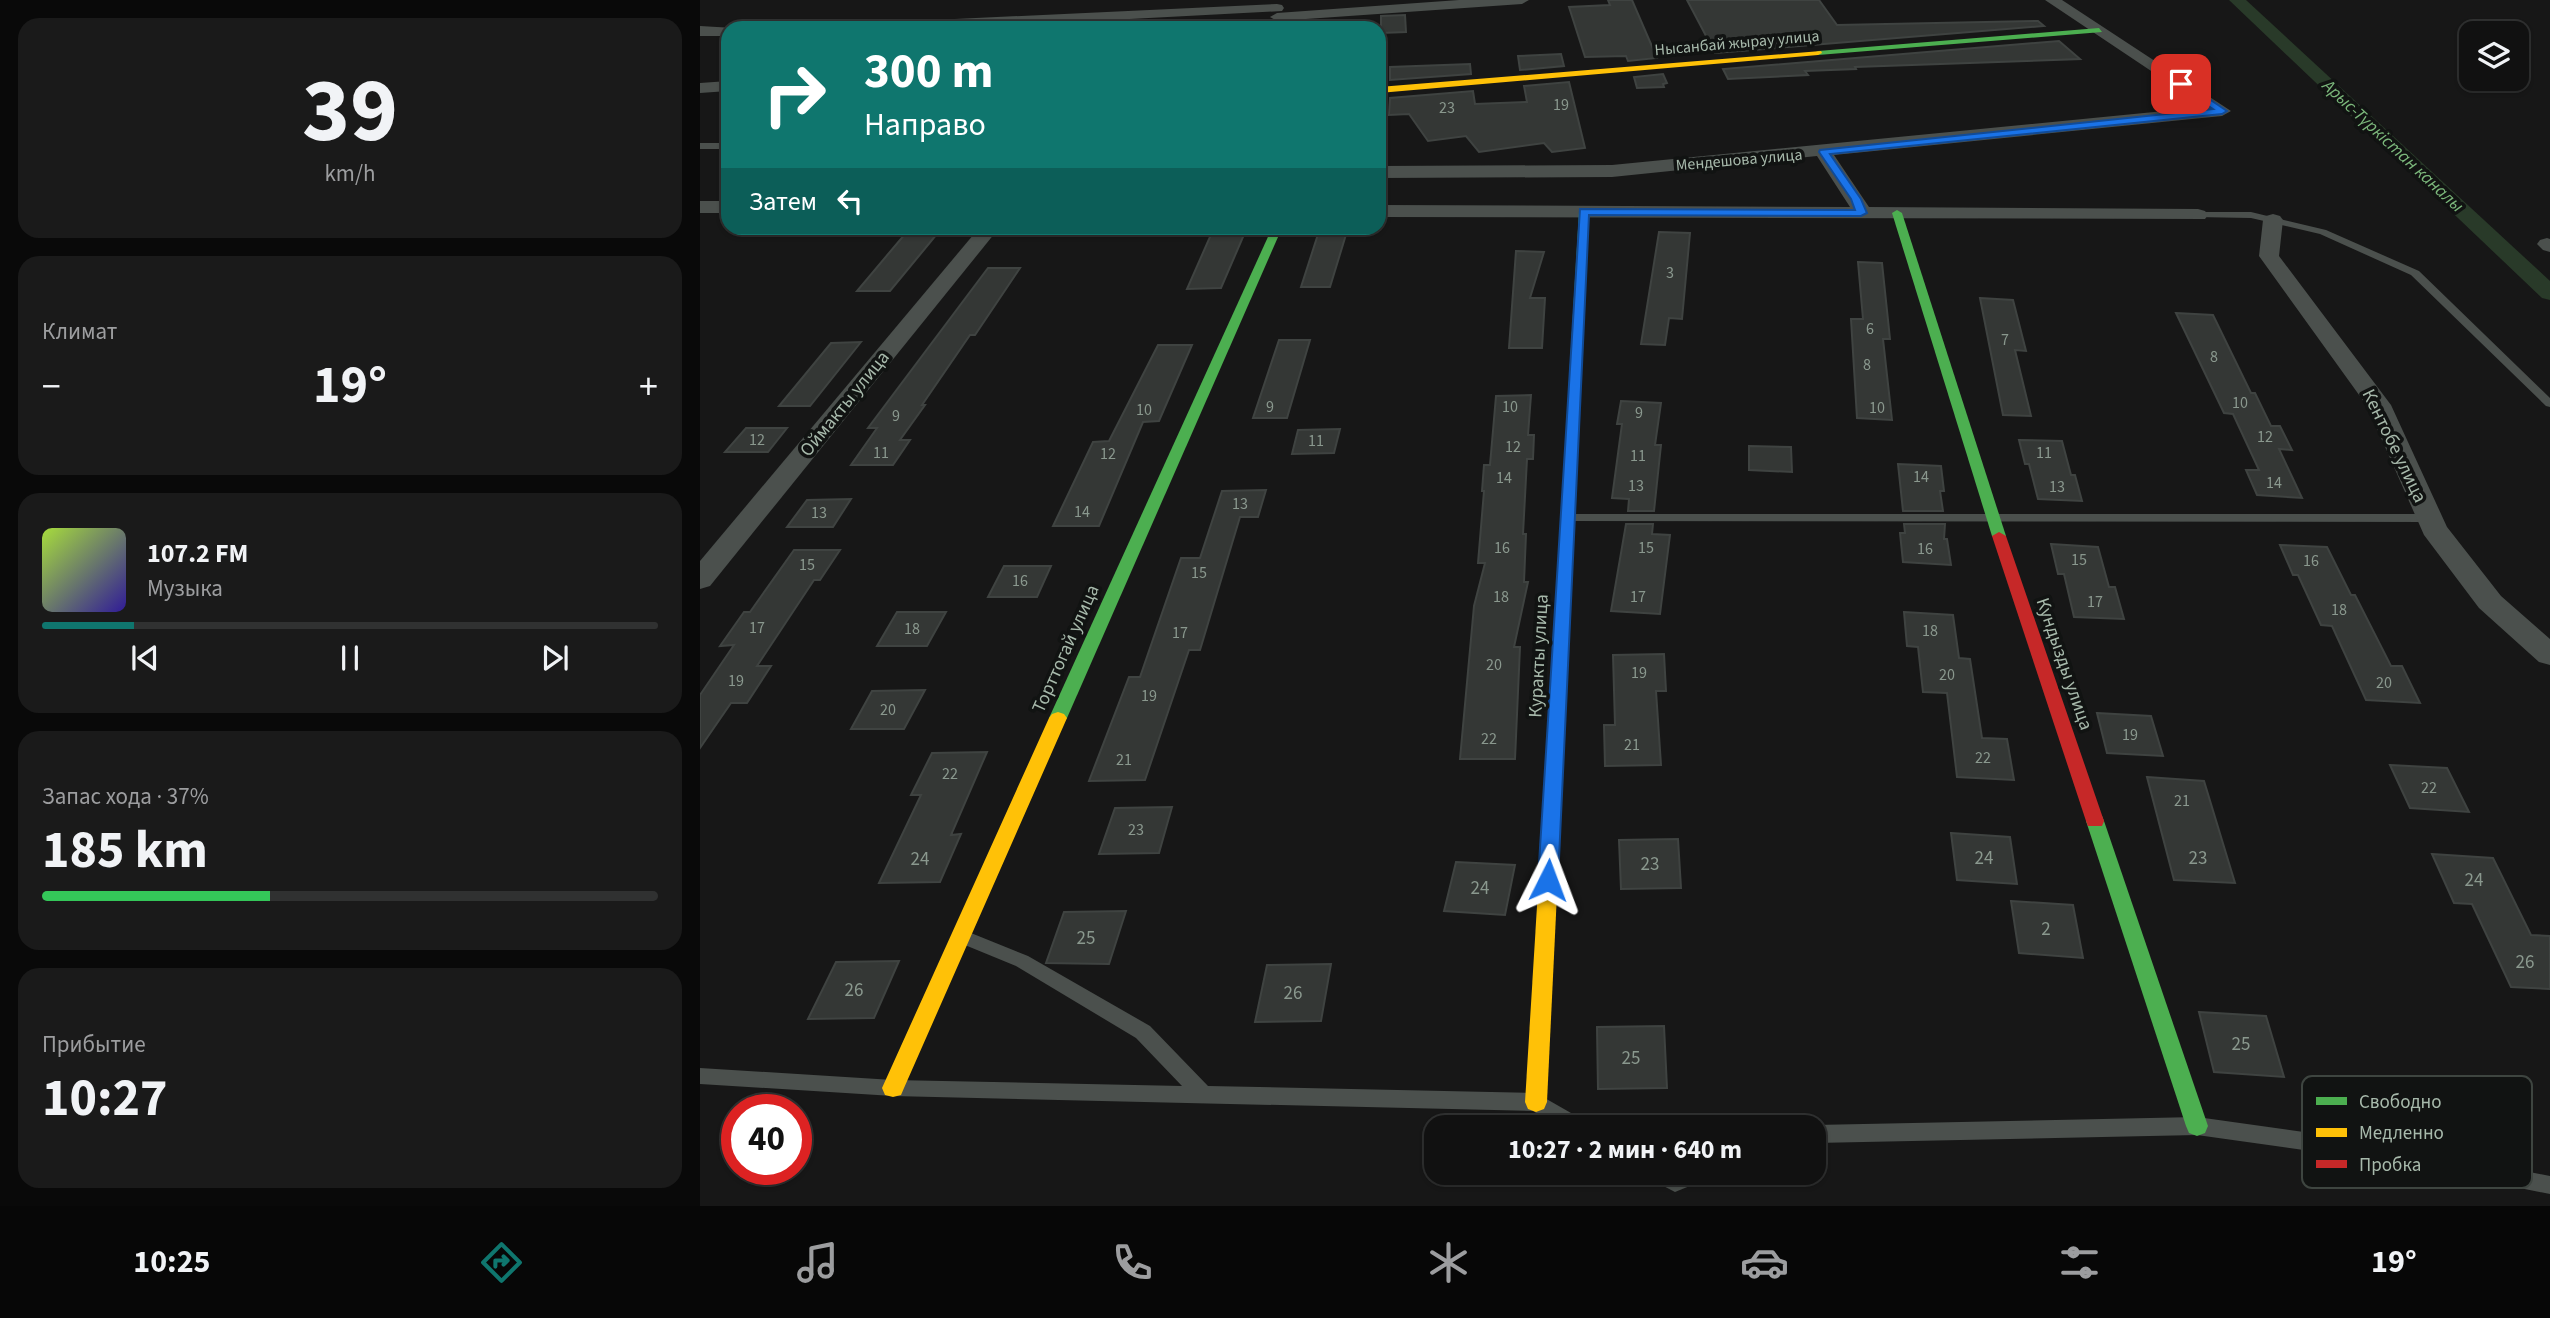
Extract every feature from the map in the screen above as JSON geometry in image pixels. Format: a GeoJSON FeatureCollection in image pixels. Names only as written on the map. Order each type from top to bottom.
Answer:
{"type":"FeatureCollection","features":[{"type":"Feature","properties":{"kind":"street"},"geometry":{"type":"LineString","coordinates":[[1060,21],[1522,0]]}},
{"type":"Feature","properties":{"kind":"street"},"geometry":{"type":"LineString","coordinates":[[2052,0],[2099,30]]}},
{"type":"Feature","properties":{"kind":"street"},"geometry":{"type":"LineString","coordinates":[[700,30],[721,31]]}},
{"type":"Feature","properties":{"kind":"street","name":"Нысанбай жырау улица"},"geometry":{"type":"LineString","coordinates":[[1386,89],[2099,30]]}},
{"type":"Feature","properties":{"kind":"street","name":"Мендешова улица"},"geometry":{"type":"LineString","coordinates":[[1386,172],[1612,171],[2222,111],[2099,30]]}},
{"type":"Feature","properties":{"kind":"street"},"geometry":{"type":"LineString","coordinates":[[700,88],[721,86]]}},
{"type":"Feature","properties":{"kind":"street"},"geometry":{"type":"LineString","coordinates":[[1824,152],[1856,199],[1861,213]]}},
{"type":"Feature","properties":{"kind":"street"},"geometry":{"type":"LineString","coordinates":[[701,208],[721,207]]}},
{"type":"Feature","properties":{"kind":"street"},"geometry":{"type":"LineString","coordinates":[[1386,211],[2198,215]]}},
{"type":"Feature","properties":{"kind":"street","name":"Куракты улица"},"geometry":{"type":"LineString","coordinates":[[1536,1102],[1584,212]]}},
{"type":"Feature","properties":{"kind":"street","name":"Кундызды улица"},"geometry":{"type":"LineString","coordinates":[[1898,213],[1992,516],[2197,1126]]}},
{"type":"Feature","properties":{"kind":"street","name":"Кентобе улица"},"geometry":{"type":"LineString","coordinates":[[2273,220],[2269,256],[2379,405],[2434,529],[2490,602],[2550,654]]}},
{"type":"Feature","properties":{"kind":"street","name":"Оймакты улица"},"geometry":{"type":"LineString","coordinates":[[700,580],[983,235]]}},
{"type":"Feature","properties":{"kind":"street","name":"Торттогай улица"},"geometry":{"type":"LineString","coordinates":[[893,1087],[1275,235]]}},
{"type":"Feature","properties":{"kind":"lane"},"geometry":{"type":"LineString","coordinates":[[700,146],[721,146]]}},
{"type":"Feature","properties":{"kind":"lane"},"geometry":{"type":"LineString","coordinates":[[2198,215],[2251,215],[2323,232],[2415,273],[2550,404]]}},
{"type":"Feature","properties":{"kind":"lane"},"geometry":{"type":"LineString","coordinates":[[1567,518],[2429,518]]}},
{"type":"Feature","properties":{"kind":"lane"},"geometry":{"type":"LineString","coordinates":[[961,936],[1022,961],[1143,1032],[1204,1095]]}},
{"type":"Feature","properties":{"kind":"lane"},"geometry":{"type":"LineString","coordinates":[[700,1076],[893,1087],[1536,1102],[1558,1115]]}},
{"type":"Feature","properties":{"kind":"lane"},"geometry":{"type":"LineString","coordinates":[[1826,1134],[2197,1126],[2302,1141]]}},
{"type":"Feature","properties":{"kind":"lane"},"geometry":{"type":"LineString","coordinates":[[2532,1181],[2550,1185]]}},
{"type":"Feature","properties":{"kind":"building"},"geometry":{"type":"Polygon","coordinates":[[[1608,0],[1632,0],[1657,58],[1628,61],[1626,56],[1585,57],[1569,7],[1610,5],[1608,0]]]}},
{"type":"Feature","properties":{"kind":"building"},"geometry":{"type":"Polygon","coordinates":[[[1687,0],[1819,0],[1837,25],[2038,21],[2044,26],[1715,53],[1687,0]]]}},
{"type":"Feature","properties":{"kind":"building"},"geometry":{"type":"Polygon","coordinates":[[[1405,15],[1406,32],[1386,33],[1386,21],[1381,21],[1381,16],[1405,15]]]}},
{"type":"Feature","properties":{"kind":"building"},"geometry":{"type":"Polygon","coordinates":[[[2059,41],[2080,59],[1855,67],[1856,69],[1805,71],[1808,75],[1728,79],[1723,69],[2059,41]]]}},
{"type":"Feature","properties":{"kind":"building"},"geometry":{"type":"Polygon","coordinates":[[[1561,54],[1564,66],[1520,70],[1518,56],[1561,54]]]}},
{"type":"Feature","properties":{"kind":"building"},"geometry":{"type":"Polygon","coordinates":[[[1470,64],[1471,74],[1390,80],[1390,67],[1470,64]]]}},
{"type":"Feature","properties":{"kind":"building"},"geometry":{"type":"Polygon","coordinates":[[[1663,74],[1667,83],[1663,84],[1664,87],[1637,88],[1634,77],[1663,74]]]}},
{"type":"Feature","properties":{"kind":"building"},"geometry":{"type":"Polygon","coordinates":[[[1569,82],[1585,148],[1552,152],[1544,143],[1479,152],[1466,136],[1428,141],[1409,114],[1389,115],[1390,98],[1473,91],[1475,104],[1527,102],[1524,86],[1569,82]]]}},
{"type":"Feature","properties":{"kind":"building"},"geometry":{"type":"Polygon","coordinates":[[[1659,232],[1690,233],[1682,319],[1669,318],[1665,345],[1641,344],[1659,232]]]}},
{"type":"Feature","properties":{"kind":"building"},"geometry":{"type":"Polygon","coordinates":[[[904,235],[936,235],[890,291],[857,291],[904,235]]]}},
{"type":"Feature","properties":{"kind":"building"},"geometry":{"type":"Polygon","coordinates":[[[1211,235],[1244,235],[1221,288],[1187,289],[1211,235]]]}},
{"type":"Feature","properties":{"kind":"building"},"geometry":{"type":"Polygon","coordinates":[[[1318,235],[1346,235],[1330,287],[1301,287],[1318,235]]]}},
{"type":"Feature","properties":{"kind":"building"},"geometry":{"type":"Polygon","coordinates":[[[1516,251],[1544,252],[1530,298],[1545,298],[1542,348],[1509,348],[1516,251]]]}},
{"type":"Feature","properties":{"kind":"building"},"geometry":{"type":"Polygon","coordinates":[[[1858,262],[1882,263],[1890,339],[1883,339],[1892,420],[1857,418],[1851,319],[1863,319],[1858,262]]]}},
{"type":"Feature","properties":{"kind":"building"},"geometry":{"type":"Polygon","coordinates":[[[988,268],[1020,268],[975,335],[970,335],[922,405],[925,405],[900,440],[910,440],[893,465],[851,465],[877,428],[868,428],[988,268]]]}},
{"type":"Feature","properties":{"kind":"building"},"geometry":{"type":"Polygon","coordinates":[[[1980,298],[2013,300],[2026,351],[2015,350],[2031,416],[2003,415],[1980,298]]]}},
{"type":"Feature","properties":{"kind":"building"},"geometry":{"type":"Polygon","coordinates":[[[2176,313],[2213,315],[2251,393],[2255,393],[2271,426],[2280,426],[2292,450],[2279,449],[2302,498],[2257,495],[2246,470],[2259,470],[2233,414],[2224,413],[2176,313]]]}},
{"type":"Feature","properties":{"kind":"building"},"geometry":{"type":"Polygon","coordinates":[[[1279,340],[1310,340],[1287,418],[1253,418],[1279,340]]]}},
{"type":"Feature","properties":{"kind":"building"},"geometry":{"type":"Polygon","coordinates":[[[861,342],[810,406],[779,406],[831,343],[861,342]]]}},
{"type":"Feature","properties":{"kind":"building"},"geometry":{"type":"Polygon","coordinates":[[[1158,345],[1192,345],[1159,421],[1143,422],[1099,526],[1053,526],[1093,442],[1109,441],[1158,345]]]}},
{"type":"Feature","properties":{"kind":"building"},"geometry":{"type":"Polygon","coordinates":[[[1531,395],[1528,435],[1534,435],[1533,459],[1527,459],[1523,534],[1526,534],[1524,582],[1528,582],[1514,647],[1520,647],[1515,759],[1460,759],[1474,606],[1485,563],[1478,563],[1482,491],[1484,465],[1490,465],[1496,396],[1531,395]]]}},
{"type":"Feature","properties":{"kind":"building"},"geometry":{"type":"Polygon","coordinates":[[[1621,401],[1661,403],[1655,445],[1661,445],[1654,511],[1628,511],[1629,499],[1612,498],[1622,424],[1617,424],[1621,401]]]}},
{"type":"Feature","properties":{"kind":"building"},"geometry":{"type":"Polygon","coordinates":[[[746,428],[787,428],[768,452],[725,452],[746,428]]]}},
{"type":"Feature","properties":{"kind":"building"},"geometry":{"type":"Polygon","coordinates":[[[1340,429],[1334,453],[1292,454],[1298,430],[1340,429]]]}},
{"type":"Feature","properties":{"kind":"building"},"geometry":{"type":"Polygon","coordinates":[[[2019,440],[2062,441],[2071,475],[2075,475],[2082,501],[2038,499],[2029,464],[2025,464],[2019,440]]]}},
{"type":"Feature","properties":{"kind":"building"},"geometry":{"type":"Polygon","coordinates":[[[1749,446],[1791,447],[1792,472],[1749,470],[1749,446]]]}},
{"type":"Feature","properties":{"kind":"building"},"geometry":{"type":"Polygon","coordinates":[[[1898,464],[1941,466],[1944,491],[1940,491],[1943,511],[1903,511],[1898,464]]]}},
{"type":"Feature","properties":{"kind":"building"},"geometry":{"type":"Polygon","coordinates":[[[1266,490],[1258,517],[1240,517],[1200,650],[1189,650],[1145,780],[1089,781],[1129,677],[1140,677],[1181,558],[1200,558],[1222,491],[1266,490]]]}},
{"type":"Feature","properties":{"kind":"building"},"geometry":{"type":"Polygon","coordinates":[[[851,499],[833,527],[787,527],[807,500],[851,499]]]}},
{"type":"Feature","properties":{"kind":"building"},"geometry":{"type":"Polygon","coordinates":[[[1626,524],[1653,524],[1652,534],[1670,535],[1660,614],[1611,611],[1626,524]]]}},
{"type":"Feature","properties":{"kind":"building"},"geometry":{"type":"Polygon","coordinates":[[[1904,524],[1945,524],[1944,539],[1947,539],[1951,565],[1903,562],[1900,533],[1905,533],[1904,524]]]}},
{"type":"Feature","properties":{"kind":"building"},"geometry":{"type":"Polygon","coordinates":[[[2051,544],[2098,547],[2109,587],[2115,587],[2124,619],[2074,617],[2064,574],[2058,574],[2051,544]]]}},
{"type":"Feature","properties":{"kind":"building"},"geometry":{"type":"Polygon","coordinates":[[[2280,545],[2327,547],[2391,666],[2402,666],[2420,703],[2366,700],[2332,626],[2321,625],[2298,575],[2293,575],[2280,545]]]}},
{"type":"Feature","properties":{"kind":"building"},"geometry":{"type":"Polygon","coordinates":[[[794,550],[840,550],[820,580],[814,580],[757,666],[771,666],[747,703],[731,703],[700,748],[700,695],[734,645],[720,646],[744,612],[750,612],[794,550]]]}},
{"type":"Feature","properties":{"kind":"building"},"geometry":{"type":"Polygon","coordinates":[[[1004,566],[1051,566],[1037,597],[988,597],[1004,566]]]}},
{"type":"Feature","properties":{"kind":"building"},"geometry":{"type":"Polygon","coordinates":[[[897,612],[946,612],[927,646],[877,646],[897,612]]]}},
{"type":"Feature","properties":{"kind":"building"},"geometry":{"type":"Polygon","coordinates":[[[1904,612],[1953,615],[1959,658],[1970,659],[1982,738],[2007,739],[2014,780],[1957,777],[1947,693],[1923,692],[1918,647],[1907,646],[1904,612]]]}},
{"type":"Feature","properties":{"kind":"building"},"geometry":{"type":"Polygon","coordinates":[[[1664,654],[1666,691],[1656,691],[1661,765],[1605,766],[1604,725],[1615,725],[1613,655],[1664,654]]]}},
{"type":"Feature","properties":{"kind":"building"},"geometry":{"type":"Polygon","coordinates":[[[925,690],[904,729],[851,729],[872,691],[925,690]]]}},
{"type":"Feature","properties":{"kind":"building"},"geometry":{"type":"Polygon","coordinates":[[[2097,713],[2151,716],[2163,756],[2107,753],[2097,713]]]}},
{"type":"Feature","properties":{"kind":"building"},"geometry":{"type":"Polygon","coordinates":[[[987,752],[951,835],[961,834],[940,882],[879,883],[921,795],[911,795],[932,753],[987,752]]]}},
{"type":"Feature","properties":{"kind":"building"},"geometry":{"type":"Polygon","coordinates":[[[2390,765],[2447,768],[2469,812],[2410,808],[2390,765]]]}},
{"type":"Feature","properties":{"kind":"building"},"geometry":{"type":"Polygon","coordinates":[[[2147,777],[2204,781],[2235,883],[2174,880],[2147,777]]]}},
{"type":"Feature","properties":{"kind":"building"},"geometry":{"type":"Polygon","coordinates":[[[1172,807],[1159,853],[1099,854],[1115,808],[1172,807]]]}},
{"type":"Feature","properties":{"kind":"building"},"geometry":{"type":"Polygon","coordinates":[[[1951,833],[2010,837],[2017,884],[1957,880],[1951,833]]]}},
{"type":"Feature","properties":{"kind":"building"},"geometry":{"type":"Polygon","coordinates":[[[1678,839],[1681,888],[1621,889],[1619,840],[1678,839]]]}},
{"type":"Feature","properties":{"kind":"building"},"geometry":{"type":"Polygon","coordinates":[[[2432,854],[2493,858],[2531,935],[2550,936],[2550,989],[2511,987],[2472,904],[2454,903],[2432,854]]]}},
{"type":"Feature","properties":{"kind":"building"},"geometry":{"type":"Polygon","coordinates":[[[1456,862],[1515,865],[1505,915],[1444,911],[1456,862]]]}},
{"type":"Feature","properties":{"kind":"building"},"geometry":{"type":"Polygon","coordinates":[[[2011,901],[2073,905],[2083,958],[2019,953],[2011,901]]]}},
{"type":"Feature","properties":{"kind":"building"},"geometry":{"type":"Polygon","coordinates":[[[1126,911],[1109,964],[1046,963],[1064,912],[1126,911]]]}},
{"type":"Feature","properties":{"kind":"building"},"geometry":{"type":"Polygon","coordinates":[[[899,961],[874,1018],[808,1019],[836,962],[899,961]]]}},
{"type":"Feature","properties":{"kind":"building"},"geometry":{"type":"Polygon","coordinates":[[[1331,964],[1321,1021],[1255,1022],[1267,965],[1331,964]]]}},
{"type":"Feature","properties":{"kind":"building"},"geometry":{"type":"Polygon","coordinates":[[[2199,1012],[2266,1016],[2284,1077],[2214,1072],[2199,1012]]]}},
{"type":"Feature","properties":{"kind":"building"},"geometry":{"type":"Polygon","coordinates":[[[1664,1026],[1667,1088],[1598,1089],[1597,1027],[1664,1026]]]}},
{"type":"Feature","properties":{"kind":"waterway","name":"Арыс-Түркістан каналы"},"geometry":{"type":"LineString","coordinates":[[2237,0],[2550,293]]}},
{"type":"Feature","properties":{"kind":"traffic: fast"},"geometry":{"type":"LineString","coordinates":[[1818,53],[2099,30]]}},
{"type":"Feature","properties":{"kind":"traffic: fast"},"geometry":{"type":"LineString","coordinates":[[1569,498],[1584,212]]}},
{"type":"Feature","properties":{"kind":"traffic: fast"},"geometry":{"type":"LineString","coordinates":[[1897,213],[1999,536]]}},
{"type":"Feature","properties":{"kind":"traffic: fast"},"geometry":{"type":"LineString","coordinates":[[1058,718],[1274,235]]}},
{"type":"Feature","properties":{"kind":"traffic: fast"},"geometry":{"type":"LineString","coordinates":[[2095,821],[2197,1126]]}},
{"type":"Feature","properties":{"kind":"traffic: slow"},"geometry":{"type":"LineString","coordinates":[[1386,89],[1818,53]]}},
{"type":"Feature","properties":{"kind":"traffic: slow"},"geometry":{"type":"LineString","coordinates":[[1536,1102],[1569,498]]}},
{"type":"Feature","properties":{"kind":"traffic: slow"},"geometry":{"type":"LineString","coordinates":[[893,1088],[1058,718]]}},
{"type":"Feature","properties":{"kind":"traffic: jam"},"geometry":{"type":"LineString","coordinates":[[1999,536],[2095,821]]}},
{"type":"Feature","properties":{"kind":"route"},"geometry":{"type":"LineString","coordinates":[[1548,880],[1584,212],[1861,213],[1856,199],[1824,152],[2222,111],[2181,84]]}}]}
